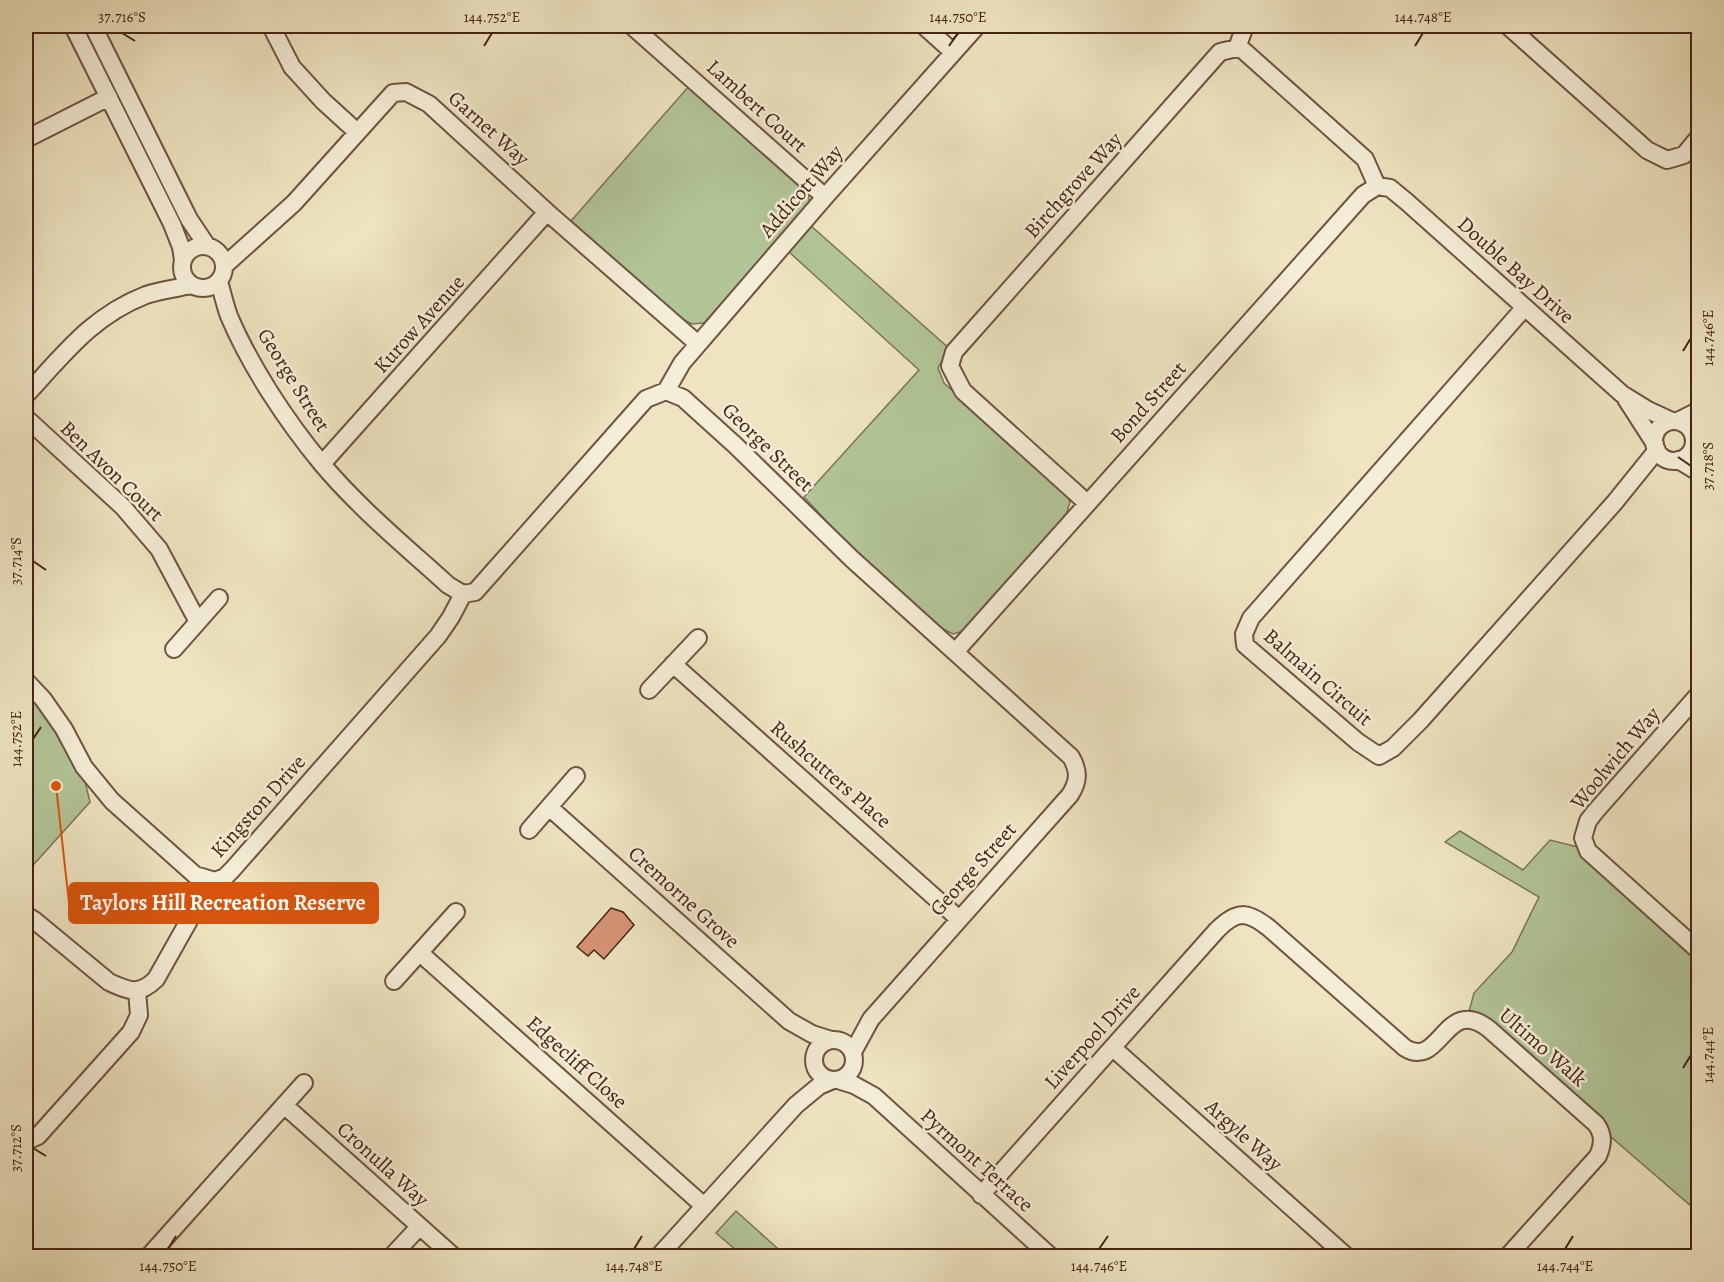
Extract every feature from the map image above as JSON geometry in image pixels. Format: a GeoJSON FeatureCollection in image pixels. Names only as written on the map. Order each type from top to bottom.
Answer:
{"type":"FeatureCollection","features":[{"type":"Feature","properties":{"kind":"street"},"geometry":{"type":"LineString","coordinates":[[73,26],[172,224],[181,247],[183,274],[210,280]]}},
{"type":"Feature","properties":{"kind":"street"},"geometry":{"type":"LineString","coordinates":[[26,395],[98,320],[149,294],[210,280],[222,260],[210,248],[189,219],[93,26]]}},
{"type":"Feature","properties":{"kind":"street"},"geometry":{"type":"LineString","coordinates":[[271,26],[292,67],[323,101],[357,132]]}},
{"type":"Feature","properties":{"kind":"street","name":"Lambert Court"},"geometry":{"type":"LineString","coordinates":[[632,26],[825,197]]}},
{"type":"Feature","properties":{"kind":"street"},"geometry":{"type":"LineString","coordinates":[[924,26],[953,52]]}},
{"type":"Feature","properties":{"kind":"street","name":"Addicott Way"},"geometry":{"type":"LineString","coordinates":[[666,391],[682,363],[698,344],[977,26]]}},
{"type":"Feature","properties":{"kind":"street"},"geometry":{"type":"LineString","coordinates":[[1245,26],[1237,48],[1244,51],[1365,159],[1377,186]]}},
{"type":"Feature","properties":{"kind":"street"},"geometry":{"type":"LineString","coordinates":[[1508,26],[1647,150],[1667,160],[1684,155],[1698,138]]}},
{"type":"Feature","properties":{"kind":"street","name":"Birchgrove Way"},"geometry":{"type":"LineString","coordinates":[[1087,503],[963,392],[950,366],[954,352],[1220,52],[1237,48]]}},
{"type":"Feature","properties":{"kind":"street","name":"Garnet Way"},"geometry":{"type":"LineString","coordinates":[[210,280],[294,203],[393,93],[406,92],[429,104],[547,212],[698,344]]}},
{"type":"Feature","properties":{"kind":"street"},"geometry":{"type":"LineString","coordinates":[[26,139],[109,97]]}},
{"type":"Feature","properties":{"kind":"street","name":"Double Bay Drive"},"geometry":{"type":"LineString","coordinates":[[1377,186],[1390,188],[1407,202],[1622,394],[1648,410],[1675,421]]}},
{"type":"Feature","properties":{"kind":"street","name":"Bond Street"},"geometry":{"type":"LineString","coordinates":[[956,651],[1362,195],[1377,186]]}},
{"type":"Feature","properties":{"kind":"street","name":"Kurow Avenue"},"geometry":{"type":"LineString","coordinates":[[322,464],[547,212]]}},
{"type":"Feature","properties":{"kind":"street","name":"Garnet Way"},"geometry":{"type":"LineString","coordinates":[[210,248],[255,238]]}},
{"type":"Feature","properties":{"kind":"street"},"geometry":{"type":"LineString","coordinates":[[149,294],[182,263],[186,254],[195,247],[210,248]]}},
{"type":"Feature","properties":{"kind":"street","name":"George Street"},"geometry":{"type":"LineString","coordinates":[[210,280],[242,343],[278,405],[322,464],[447,585],[463,594]]}},
{"type":"Feature","properties":{"kind":"street","name":"Balmain Circuit"},"geometry":{"type":"LineString","coordinates":[[1525,307],[1251,618],[1244,634],[1245,645],[1358,742],[1379,756],[1394,748],[1420,720],[1615,502],[1656,447]]}},
{"type":"Feature","properties":{"kind":"street"},"geometry":{"type":"LineString","coordinates":[[463,594],[475,591],[646,399],[666,391]]}},
{"type":"Feature","properties":{"kind":"street","name":"George Street"},"geometry":{"type":"LineString","coordinates":[[666,391],[683,398],[735,445],[852,559],[1060,746],[1075,764],[1077,780],[1070,795],[871,1018],[853,1056]]}},
{"type":"Feature","properties":{"kind":"street","name":"Double Bay Drive"},"geometry":{"type":"LineString","coordinates":[[1622,394],[1656,447]]}},
{"type":"Feature","properties":{"kind":"street"},"geometry":{"type":"LineString","coordinates":[[1698,411],[1666,423],[1657,431],[1656,447],[1661,455],[1698,472]]}},
{"type":"Feature","properties":{"kind":"street","name":"Ben Avon Court"},"geometry":{"type":"LineString","coordinates":[[26,418],[123,507],[145,532],[159,549],[198,622]]}},
{"type":"Feature","properties":{"kind":"street"},"geometry":{"type":"LineString","coordinates":[[1675,421],[1689,427],[1696,441],[1689,454],[1675,460]]}},
{"type":"Feature","properties":{"kind":"street","name":"Balmain Circuit"},"geometry":{"type":"LineString","coordinates":[[1615,502],[1656,469],[1675,460]]}},
{"type":"Feature","properties":{"kind":"street","name":"Kingston Drive"},"geometry":{"type":"LineString","coordinates":[[26,681],[43,699],[64,729],[84,767],[112,801],[195,875],[215,881],[225,877],[232,870],[438,636],[463,594]]}},
{"type":"Feature","properties":{"kind":"street"},"geometry":{"type":"LineString","coordinates":[[174,649],[219,598]]}},
{"type":"Feature","properties":{"kind":"street"},"geometry":{"type":"LineString","coordinates":[[649,690],[698,638]]}},
{"type":"Feature","properties":{"kind":"street","name":"Rushcutters Place"},"geometry":{"type":"LineString","coordinates":[[673,664],[959,919]]}},
{"type":"Feature","properties":{"kind":"street","name":"Woolwich Way"},"geometry":{"type":"LineString","coordinates":[[1698,695],[1595,812],[1588,821],[1582,837],[1588,851],[1698,950]]}},
{"type":"Feature","properties":{"kind":"street"},"geometry":{"type":"LineString","coordinates":[[529,830],[576,776]]}},
{"type":"Feature","properties":{"kind":"street","name":"Cremorne Grove"},"geometry":{"type":"LineString","coordinates":[[549,807],[789,1021],[812,1034],[833,1040]]}},
{"type":"Feature","properties":{"kind":"street"},"geometry":{"type":"LineString","coordinates":[[26,915],[110,982],[137,991],[147,988],[156,979],[196,908],[207,880]]}},
{"type":"Feature","properties":{"kind":"street"},"geometry":{"type":"LineString","coordinates":[[394,981],[456,912]]}},
{"type":"Feature","properties":{"kind":"street","name":"Liverpool Drive"},"geometry":{"type":"LineString","coordinates":[[981,1195],[1217,930],[1226,921],[1239,914]]}},
{"type":"Feature","properties":{"kind":"street","name":"Ultimo Walk"},"geometry":{"type":"LineString","coordinates":[[1239,914],[1251,916],[1269,928],[1399,1044],[1410,1051],[1424,1051],[1431,1048],[1456,1022],[1467,1019],[1476,1020],[1596,1124],[1602,1139],[1598,1156],[1508,1257]]}},
{"type":"Feature","properties":{"kind":"street","name":"Edgecliff Close"},"geometry":{"type":"LineString","coordinates":[[420,953],[704,1206]]}},
{"type":"Feature","properties":{"kind":"street"},"geometry":{"type":"LineString","coordinates":[[26,1142],[38,1136],[131,1032],[139,1015],[137,991]]}},
{"type":"Feature","properties":{"kind":"street","name":"George Street"},"geometry":{"type":"LineString","coordinates":[[833,1040],[871,1018]]}},
{"type":"Feature","properties":{"kind":"street","name":"Cremorne Grove"},"geometry":{"type":"LineString","coordinates":[[789,1021],[814,1056]]}},
{"type":"Feature","properties":{"kind":"street"},"geometry":{"type":"LineString","coordinates":[[659,1257],[796,1105],[819,1086],[850,1072],[853,1056],[846,1043],[833,1040],[821,1044],[814,1056],[796,1105]]}},
{"type":"Feature","properties":{"kind":"street","name":"Argyle Way"},"geometry":{"type":"LineString","coordinates":[[1113,1048],[1346,1257]]}},
{"type":"Feature","properties":{"kind":"street"},"geometry":{"type":"LineString","coordinates":[[814,1056],[816,1070],[821,1075],[836,1080]]}},
{"type":"Feature","properties":{"kind":"street","name":"Pyrmont Terrace"},"geometry":{"type":"LineString","coordinates":[[853,1056],[874,1096]]}},
{"type":"Feature","properties":{"kind":"street","name":"Pyrmont Terrace"},"geometry":{"type":"LineString","coordinates":[[836,1080],[854,1085],[874,1096],[1050,1257]]}},
{"type":"Feature","properties":{"kind":"street"},"geometry":{"type":"LineString","coordinates":[[149,1257],[304,1083]]}},
{"type":"Feature","properties":{"kind":"street","name":"Cronulla Way"},"geometry":{"type":"LineString","coordinates":[[284,1105],[453,1257]]}},
{"type":"Feature","properties":{"kind":"street"},"geometry":{"type":"LineString","coordinates":[[392,1257],[419,1227]]}},
{"type":"Feature","properties":{"kind":"green space"},"geometry":{"type":"Polygon","coordinates":[[[689,86],[806,188],[810,203],[704,323],[692,324],[682,319],[571,221],[689,86]]]}},
{"type":"Feature","properties":{"kind":"green space"},"geometry":{"type":"Polygon","coordinates":[[[810,225],[951,350],[938,368],[944,383],[1065,492],[1070,502],[1066,515],[967,630],[953,634],[943,629],[858,555],[804,497],[919,370],[789,252],[810,225]]]}},
{"type":"Feature","properties":{"kind":"green space"},"geometry":{"type":"Polygon","coordinates":[[[26,686],[82,769],[90,802],[26,873],[26,686]]]}},
{"type":"Feature","properties":{"kind":"green space"},"geometry":{"type":"Polygon","coordinates":[[[1460,831],[1523,870],[1550,840],[1578,847],[1698,949],[1698,1212],[1596,1124],[1467,1019],[1474,993],[1512,952],[1539,897],[1445,842],[1460,831]]]}},
{"type":"Feature","properties":{"kind":"green space"},"geometry":{"type":"Polygon","coordinates":[[[736,1211],[786,1256],[743,1256],[716,1233],[736,1211]]]}},
{"type":"Feature","properties":{"kind":"building"},"geometry":{"type":"Polygon","coordinates":[[[611,908],[623,912],[634,925],[604,959],[594,950],[588,956],[577,947],[611,908]]]}},
{"type":"Feature","properties":{"kind":"place","name":"Taylors Hill Recreation Reserve"},"geometry":{"type":"Point","coordinates":[56,786]}}]}
